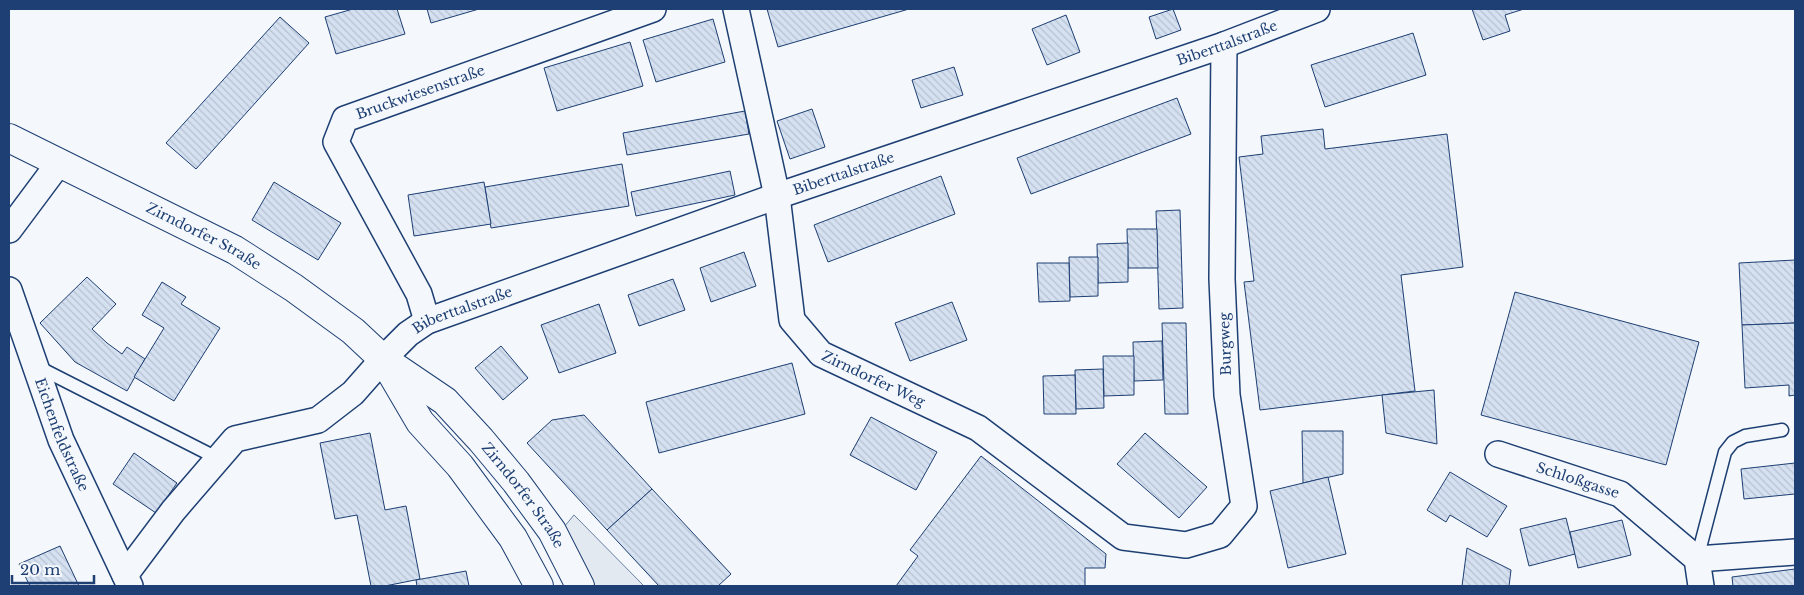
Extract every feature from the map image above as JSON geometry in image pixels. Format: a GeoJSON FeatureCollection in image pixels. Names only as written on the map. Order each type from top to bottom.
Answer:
{"type":"FeatureCollection","features":[{"type":"Feature","properties":{"kind":"main road","name":"Zirndorfer Straße"},"geometry":{"type":"LineString","coordinates":[[9,138],[235,250],[294,288],[345,325],[382,359],[445,401],[516,482],[552,531],[580,586]]}},
{"type":"Feature","properties":{"kind":"main road","name":"Zirndorfer Straße"},"geometry":{"type":"LineString","coordinates":[[382,359],[420,422],[460,466],[514,538],[539,586]]}},
{"type":"Feature","properties":{"kind":"street","name":"Bruckwiesenstraße"},"geometry":{"type":"LineString","coordinates":[[427,320],[420,294],[336,142],[345,119],[653,9]]}},
{"type":"Feature","properties":{"kind":"street","name":"Zirndorfer Weg"},"geometry":{"type":"LineString","coordinates":[[736,9],[777,196],[792,320],[821,354],[978,428],[1123,537]]}},
{"type":"Feature","properties":{"kind":"street","name":"Biberttalstraße"},"geometry":{"type":"LineString","coordinates":[[382,359],[408,334],[427,320],[777,196],[1224,45],[1317,9]]}},
{"type":"Feature","properties":{"kind":"street","name":"Burgweg"},"geometry":{"type":"LineString","coordinates":[[1123,537],[1186,545],[1220,535],[1244,506],[1227,395],[1222,279],[1224,45]]}},
{"type":"Feature","properties":{"kind":"street"},"geometry":{"type":"LineString","coordinates":[[9,230],[59,163]]}},
{"type":"Feature","properties":{"kind":"street","name":"Eichenfeldstraße"},"geometry":{"type":"LineString","coordinates":[[9,290],[61,440],[128,581]]}},
{"type":"Feature","properties":{"kind":"street","name":"Eichenfeldstraße"},"geometry":{"type":"LineString","coordinates":[[128,581],[173,511],[235,439],[318,420],[352,393],[382,359]]}},
{"type":"Feature","properties":{"kind":"street","name":"Schloßgasse"},"geometry":{"type":"LineString","coordinates":[[1498,454],[1620,494],[1697,559]]}},
{"type":"Feature","properties":{"kind":"street"},"geometry":{"type":"LineString","coordinates":[[1701,586],[1697,559],[1795,552]]}},
{"type":"Feature","properties":{"kind":"lane"},"geometry":{"type":"LineString","coordinates":[[35,365],[219,459]]}},
{"type":"Feature","properties":{"kind":"lane"},"geometry":{"type":"LineString","coordinates":[[1697,559],[1725,452],[1733,442],[1745,436],[1782,430]]}},
{"type":"Feature","properties":{"kind":"shaded area"},"geometry":{"type":"Polygon","coordinates":[[[574,515],[644,586],[591,586],[564,527],[574,515]]]}},
{"type":"Feature","properties":{"kind":"building"},"geometry":{"type":"Polygon","coordinates":[[[353,9],[397,9],[405,34],[336,54],[325,17],[353,9]]]}},
{"type":"Feature","properties":{"kind":"building"},"geometry":{"type":"Polygon","coordinates":[[[427,9],[479,9],[431,23],[427,9]]]}},
{"type":"Feature","properties":{"kind":"building"},"geometry":{"type":"Polygon","coordinates":[[[767,9],[909,9],[778,47],[767,9]]]}},
{"type":"Feature","properties":{"kind":"building"},"geometry":{"type":"Polygon","coordinates":[[[1173,9],[1181,30],[1156,39],[1149,17],[1173,9]]]}},
{"type":"Feature","properties":{"kind":"building"},"geometry":{"type":"Polygon","coordinates":[[[1472,9],[1524,9],[1505,15],[1510,31],[1483,40],[1472,9]]]}},
{"type":"Feature","properties":{"kind":"building"},"geometry":{"type":"Polygon","coordinates":[[[1066,15],[1080,52],[1047,65],[1032,29],[1066,15]]]}},
{"type":"Feature","properties":{"kind":"building"},"geometry":{"type":"Polygon","coordinates":[[[280,17],[309,43],[196,169],[166,143],[280,17]]]}},
{"type":"Feature","properties":{"kind":"building"},"geometry":{"type":"Polygon","coordinates":[[[713,19],[725,62],[656,82],[643,40],[713,19]]]}},
{"type":"Feature","properties":{"kind":"building"},"geometry":{"type":"Polygon","coordinates":[[[1413,33],[1426,75],[1325,107],[1311,65],[1413,33]]]}},
{"type":"Feature","properties":{"kind":"building"},"geometry":{"type":"Polygon","coordinates":[[[630,42],[643,86],[557,111],[544,68],[630,42]]]}},
{"type":"Feature","properties":{"kind":"building"},"geometry":{"type":"Polygon","coordinates":[[[954,67],[963,95],[921,108],[912,80],[954,67]]]}},
{"type":"Feature","properties":{"kind":"building"},"geometry":{"type":"Polygon","coordinates":[[[1177,98],[1191,134],[1031,194],[1017,158],[1177,98]]]}},
{"type":"Feature","properties":{"kind":"building"},"geometry":{"type":"Polygon","coordinates":[[[812,109],[825,147],[790,159],[777,121],[812,109]]]}},
{"type":"Feature","properties":{"kind":"building"},"geometry":{"type":"Polygon","coordinates":[[[745,111],[749,134],[627,155],[623,133],[745,111]]]}},
{"type":"Feature","properties":{"kind":"building"},"geometry":{"type":"Polygon","coordinates":[[[1323,129],[1325,149],[1447,134],[1463,267],[1401,275],[1415,391],[1260,410],[1244,282],[1254,281],[1239,157],[1263,154],[1261,136],[1323,129]]]}},
{"type":"Feature","properties":{"kind":"building"},"geometry":{"type":"Polygon","coordinates":[[[622,164],[629,206],[491,228],[485,187],[622,164]]]}},
{"type":"Feature","properties":{"kind":"building"},"geometry":{"type":"Polygon","coordinates":[[[730,171],[735,195],[636,216],[631,192],[730,171]]]}},
{"type":"Feature","properties":{"kind":"building"},"geometry":{"type":"Polygon","coordinates":[[[941,176],[955,214],[828,262],[814,225],[941,176]]]}},
{"type":"Feature","properties":{"kind":"building"},"geometry":{"type":"Polygon","coordinates":[[[274,182],[341,223],[318,260],[252,220],[274,182]]]}},
{"type":"Feature","properties":{"kind":"building"},"geometry":{"type":"Polygon","coordinates":[[[484,182],[491,224],[414,236],[408,195],[484,182]]]}},
{"type":"Feature","properties":{"kind":"building"},"geometry":{"type":"Polygon","coordinates":[[[1180,210],[1183,308],[1159,309],[1156,211],[1180,210]]]}},
{"type":"Feature","properties":{"kind":"building"},"geometry":{"type":"Polygon","coordinates":[[[1127,229],[1157,229],[1158,268],[1128,268],[1127,229]]]}},
{"type":"Feature","properties":{"kind":"building"},"geometry":{"type":"Polygon","coordinates":[[[1128,243],[1128,282],[1098,283],[1097,244],[1128,243]]]}},
{"type":"Feature","properties":{"kind":"building"},"geometry":{"type":"Polygon","coordinates":[[[744,252],[756,286],[711,302],[700,268],[744,252]]]}},
{"type":"Feature","properties":{"kind":"building"},"geometry":{"type":"Polygon","coordinates":[[[1069,257],[1098,257],[1098,296],[1070,297],[1069,257]]]}},
{"type":"Feature","properties":{"kind":"building"},"geometry":{"type":"Polygon","coordinates":[[[1795,260],[1795,323],[1742,325],[1739,263],[1795,260]]]}},
{"type":"Feature","properties":{"kind":"building"},"geometry":{"type":"Polygon","coordinates":[[[1037,263],[1069,263],[1070,301],[1039,302],[1037,263]]]}},
{"type":"Feature","properties":{"kind":"building"},"geometry":{"type":"Polygon","coordinates":[[[87,277],[116,304],[92,329],[122,354],[127,347],[145,359],[127,391],[75,362],[40,323],[87,277]]]}},
{"type":"Feature","properties":{"kind":"building"},"geometry":{"type":"Polygon","coordinates":[[[673,279],[685,310],[639,326],[628,295],[673,279]]]}},
{"type":"Feature","properties":{"kind":"building"},"geometry":{"type":"Polygon","coordinates":[[[162,282],[186,297],[181,304],[220,328],[174,401],[134,377],[164,328],[142,315],[162,282]]]}},
{"type":"Feature","properties":{"kind":"building"},"geometry":{"type":"Polygon","coordinates":[[[1515,292],[1699,342],[1666,465],[1481,415],[1515,292]]]}},
{"type":"Feature","properties":{"kind":"building"},"geometry":{"type":"Polygon","coordinates":[[[952,302],[967,340],[910,361],[895,323],[952,302]]]}},
{"type":"Feature","properties":{"kind":"building"},"geometry":{"type":"Polygon","coordinates":[[[599,304],[616,353],[559,373],[541,325],[599,304]]]}},
{"type":"Feature","properties":{"kind":"building"},"geometry":{"type":"Polygon","coordinates":[[[1162,323],[1186,323],[1188,414],[1165,414],[1162,323]]]}},
{"type":"Feature","properties":{"kind":"building"},"geometry":{"type":"Polygon","coordinates":[[[1795,323],[1795,395],[1789,396],[1789,385],[1745,388],[1742,325],[1795,323]]]}},
{"type":"Feature","properties":{"kind":"building"},"geometry":{"type":"Polygon","coordinates":[[[1162,341],[1163,380],[1134,381],[1133,342],[1162,341]]]}},
{"type":"Feature","properties":{"kind":"building"},"geometry":{"type":"Polygon","coordinates":[[[501,346],[528,378],[503,400],[475,368],[501,346]]]}},
{"type":"Feature","properties":{"kind":"building"},"geometry":{"type":"Polygon","coordinates":[[[1103,356],[1134,356],[1134,395],[1104,396],[1103,356]]]}},
{"type":"Feature","properties":{"kind":"building"},"geometry":{"type":"Polygon","coordinates":[[[792,363],[805,414],[659,453],[646,402],[792,363]]]}},
{"type":"Feature","properties":{"kind":"building"},"geometry":{"type":"Polygon","coordinates":[[[1103,369],[1104,408],[1076,409],[1075,370],[1103,369]]]}},
{"type":"Feature","properties":{"kind":"building"},"geometry":{"type":"Polygon","coordinates":[[[1075,375],[1076,414],[1044,414],[1043,376],[1075,375]]]}},
{"type":"Feature","properties":{"kind":"building"},"geometry":{"type":"Polygon","coordinates":[[[1434,390],[1437,444],[1386,433],[1382,395],[1434,390]]]}},
{"type":"Feature","properties":{"kind":"building"},"geometry":{"type":"Polygon","coordinates":[[[584,415],[652,489],[607,530],[527,443],[552,420],[584,415]]]}},
{"type":"Feature","properties":{"kind":"building"},"geometry":{"type":"Polygon","coordinates":[[[871,417],[937,452],[916,490],[850,455],[871,417]]]}},
{"type":"Feature","properties":{"kind":"building"},"geometry":{"type":"Polygon","coordinates":[[[1302,431],[1343,431],[1343,474],[1303,483],[1302,431]]]}},
{"type":"Feature","properties":{"kind":"building"},"geometry":{"type":"Polygon","coordinates":[[[370,433],[385,510],[406,506],[420,579],[385,586],[371,586],[357,515],[335,519],[320,443],[370,433]]]}},
{"type":"Feature","properties":{"kind":"building"},"geometry":{"type":"Polygon","coordinates":[[[1145,433],[1207,487],[1179,518],[1117,464],[1145,433]]]}},
{"type":"Feature","properties":{"kind":"building"},"geometry":{"type":"Polygon","coordinates":[[[134,453],[177,483],[156,513],[113,484],[134,453]]]}},
{"type":"Feature","properties":{"kind":"building"},"geometry":{"type":"Polygon","coordinates":[[[981,456],[1106,554],[1105,568],[1085,568],[1085,586],[896,586],[918,556],[910,550],[981,456]]]}},
{"type":"Feature","properties":{"kind":"building"},"geometry":{"type":"Polygon","coordinates":[[[1795,463],[1795,494],[1744,499],[1741,469],[1795,463]]]}},
{"type":"Feature","properties":{"kind":"building"},"geometry":{"type":"Polygon","coordinates":[[[1450,472],[1507,506],[1487,537],[1450,515],[1446,522],[1427,510],[1450,472]]]}},
{"type":"Feature","properties":{"kind":"building"},"geometry":{"type":"Polygon","coordinates":[[[1328,477],[1346,554],[1288,568],[1270,491],[1328,477]]]}},
{"type":"Feature","properties":{"kind":"building"},"geometry":{"type":"Polygon","coordinates":[[[652,489],[731,574],[718,586],[659,586],[607,530],[652,489]]]}},
{"type":"Feature","properties":{"kind":"building"},"geometry":{"type":"Polygon","coordinates":[[[1566,518],[1575,554],[1529,566],[1520,529],[1566,518]]]}},
{"type":"Feature","properties":{"kind":"building"},"geometry":{"type":"Polygon","coordinates":[[[1622,520],[1631,555],[1578,568],[1570,532],[1622,520]]]}},
{"type":"Feature","properties":{"kind":"building"},"geometry":{"type":"Polygon","coordinates":[[[60,546],[79,586],[30,586],[19,564],[60,546]]]}},
{"type":"Feature","properties":{"kind":"building"},"geometry":{"type":"Polygon","coordinates":[[[1467,548],[1511,570],[1509,586],[1462,586],[1467,548]]]}},
{"type":"Feature","properties":{"kind":"building"},"geometry":{"type":"Polygon","coordinates":[[[1795,569],[1795,586],[1733,586],[1732,577],[1795,569]]]}},
{"type":"Feature","properties":{"kind":"building"},"geometry":{"type":"Polygon","coordinates":[[[466,571],[469,586],[417,586],[416,580],[466,571]]]}}]}
